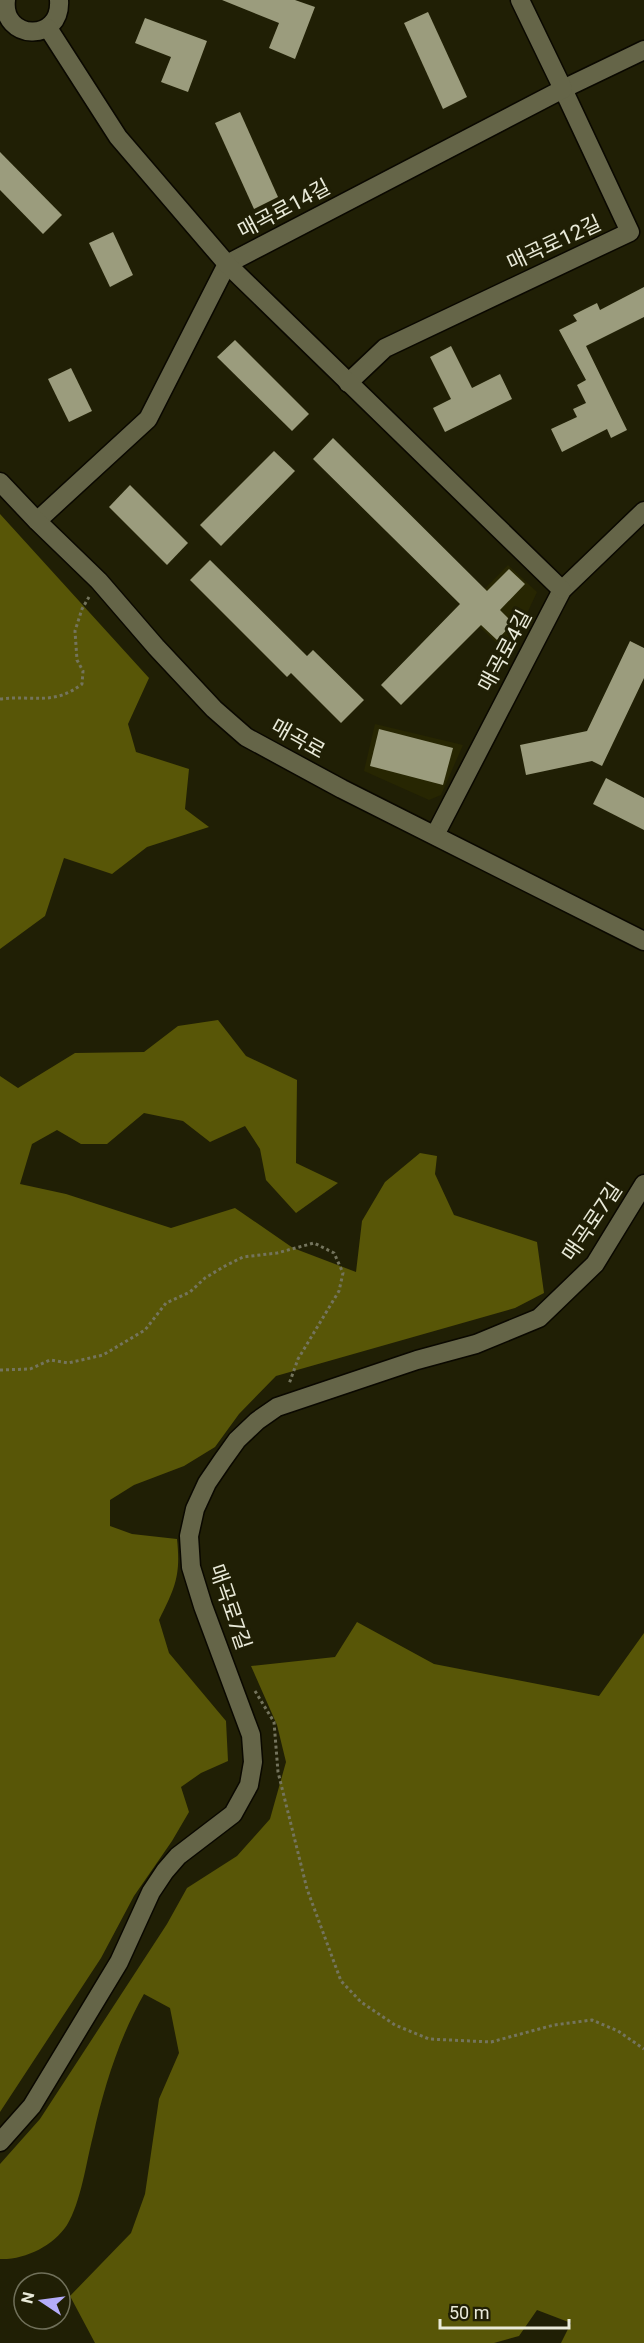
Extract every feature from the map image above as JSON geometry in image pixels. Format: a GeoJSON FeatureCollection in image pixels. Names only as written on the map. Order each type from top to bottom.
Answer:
{"type":"FeatureCollection","features":[{"type":"Feature","properties":{"kind":"street"},"geometry":{"type":"LineString","coordinates":[[4,9],[16,26],[23,30],[40,31],[48,28],[58,15],[59,0]]}},
{"type":"Feature","properties":{"kind":"street"},"geometry":{"type":"LineString","coordinates":[[520,0],[563,89],[644,50]]}},
{"type":"Feature","properties":{"kind":"street"},"geometry":{"type":"LineString","coordinates":[[48,28],[117,137],[227,264],[562,590]]}},
{"type":"Feature","properties":{"kind":"street","name":"매곡로14길"},"geometry":{"type":"LineString","coordinates":[[37,521],[148,419],[227,264],[563,89]]}},
{"type":"Feature","properties":{"kind":"street","name":"매곡로12길"},"geometry":{"type":"LineString","coordinates":[[348,383],[386,348],[630,232],[563,89]]}},
{"type":"Feature","properties":{"kind":"street","name":"매곡로"},"geometry":{"type":"LineString","coordinates":[[0,482],[99,581],[205,700],[246,737],[342,789],[644,941]]}},
{"type":"Feature","properties":{"kind":"street","name":"매곡로4길"},"geometry":{"type":"LineString","coordinates":[[435,835],[562,590],[644,511]]}},
{"type":"Feature","properties":{"kind":"street","name":"매곡로7길"},"geometry":{"type":"LineString","coordinates":[[0,2142],[32,2106],[119,1962],[151,1892],[165,1871],[178,1856],[233,1814],[249,1785],[253,1762],[251,1735],[194,1577],[189,1536],[195,1509],[207,1483],[237,1440],[257,1421],[282,1406],[417,1360],[476,1344],[539,1318],[595,1264],[644,1184]]}},
{"type":"Feature","properties":{"kind":"path"},"geometry":{"type":"LineString","coordinates":[[0,699],[47,700],[72,692],[82,684],[82,671],[77,660],[75,631],[82,609],[99,581]]}},
{"type":"Feature","properties":{"kind":"path"},"geometry":{"type":"LineString","coordinates":[[0,1370],[30,1369],[50,1360],[68,1363],[104,1355],[145,1330],[166,1303],[190,1292],[205,1278],[225,1266],[243,1257],[277,1253],[314,1243],[334,1253],[343,1273],[339,1291],[298,1359],[282,1406]]}},
{"type":"Feature","properties":{"kind":"path"},"geometry":{"type":"LineString","coordinates":[[233,1683],[247,1678],[274,1722],[278,1772],[307,1889],[341,1981],[361,2002],[395,2025],[429,2038],[491,2042],[554,2025],[592,2020],[618,2031],[644,2049]]}},
{"type":"Feature","properties":{"kind":"shaded area"},"geometry":{"type":"Polygon","coordinates":[[[0,514],[149,678],[128,724],[136,752],[189,769],[185,809],[209,827],[147,847],[112,874],[64,858],[45,916],[0,949],[0,514]]]}},
{"type":"Feature","properties":{"kind":"shaded area"},"geometry":{"type":"Polygon","coordinates":[[[508,565],[537,592],[508,654],[463,611],[508,565]]]}},
{"type":"Feature","properties":{"kind":"shaded area"},"geometry":{"type":"Polygon","coordinates":[[[375,724],[463,745],[441,795],[429,800],[364,771],[375,724]]]}},
{"type":"Feature","properties":{"kind":"shaded area"},"geometry":{"type":"Polygon","coordinates":[[[218,1020],[246,1056],[297,1080],[296,1163],[338,1183],[296,1213],[266,1180],[260,1149],[245,1126],[210,1142],[183,1121],[144,1113],[107,1144],[81,1144],[57,1130],[32,1144],[20,1184],[66,1194],[171,1228],[235,1208],[293,1248],[356,1272],[362,1221],[385,1182],[420,1153],[437,1156],[435,1174],[454,1215],[537,1242],[544,1293],[515,1308],[276,1376],[239,1414],[215,1447],[184,1466],[134,1485],[110,1500],[110,1526],[132,1534],[177,1539],[176,1581],[159,1620],[169,1653],[226,1721],[228,1761],[201,1773],[181,1787],[189,1812],[134,1896],[101,1958],[0,2112],[0,1076],[18,1088],[75,1053],[144,1052],[178,1026],[218,1020]]]}},
{"type":"Feature","properties":{"kind":"shaded area"},"geometry":{"type":"Polygon","coordinates":[[[357,1622],[434,1664],[599,1696],[644,1633],[644,2343],[561,2343],[571,2323],[537,2310],[519,2336],[494,2343],[95,2343],[72,2300],[72,2294],[131,2233],[145,2194],[159,2099],[179,2053],[170,2008],[144,1994],[127,2028],[107,2081],[80,2194],[72,2216],[61,2233],[38,2250],[19,2257],[0,2259],[0,2164],[40,2119],[167,1924],[187,1888],[237,1856],[270,1819],[286,1762],[277,1725],[251,1666],[335,1657],[357,1622]]]}},
{"type":"Feature","properties":{"kind":"building"},"geometry":{"type":"Polygon","coordinates":[[[222,0],[295,0],[315,7],[295,59],[269,48],[279,23],[222,0]]]}},
{"type":"Feature","properties":{"kind":"building"},"geometry":{"type":"Polygon","coordinates":[[[428,12],[467,97],[443,109],[404,23],[428,12]]]}},
{"type":"Feature","properties":{"kind":"building"},"geometry":{"type":"Polygon","coordinates":[[[145,18],[207,41],[188,92],[161,82],[171,57],[135,43],[145,18]]]}},
{"type":"Feature","properties":{"kind":"building"},"geometry":{"type":"Polygon","coordinates":[[[240,112],[278,197],[254,209],[215,123],[240,112]]]}},
{"type":"Feature","properties":{"kind":"building"},"geometry":{"type":"Polygon","coordinates":[[[0,152],[62,215],[43,234],[0,190],[0,152]]]}},
{"type":"Feature","properties":{"kind":"building"},"geometry":{"type":"Polygon","coordinates":[[[113,232],[133,275],[110,287],[89,243],[113,232]]]}},
{"type":"Feature","properties":{"kind":"building"},"geometry":{"type":"Polygon","coordinates":[[[644,287],[644,317],[586,346],[627,430],[611,438],[607,429],[562,452],[551,429],[577,417],[573,409],[586,403],[577,385],[586,380],[559,330],[577,321],[573,315],[597,303],[600,310],[644,287]]]}},
{"type":"Feature","properties":{"kind":"building"},"geometry":{"type":"Polygon","coordinates":[[[235,340],[309,414],[292,431],[217,357],[235,340]]]}},
{"type":"Feature","properties":{"kind":"building"},"geometry":{"type":"Polygon","coordinates":[[[451,346],[472,388],[500,374],[512,399],[445,432],[433,408],[451,399],[430,357],[451,346]]]}},
{"type":"Feature","properties":{"kind":"building"},"geometry":{"type":"Polygon","coordinates":[[[71,368],[92,411],[69,422],[48,379],[71,368]]]}},
{"type":"Feature","properties":{"kind":"building"},"geometry":{"type":"Polygon","coordinates":[[[333,438],[487,591],[509,569],[525,584],[500,610],[513,623],[497,640],[481,625],[401,705],[381,685],[460,604],[313,459],[333,438]]]}},
{"type":"Feature","properties":{"kind":"building"},"geometry":{"type":"Polygon","coordinates":[[[274,451],[295,471],[221,546],[200,525],[274,451]]]}},
{"type":"Feature","properties":{"kind":"building"},"geometry":{"type":"Polygon","coordinates":[[[130,485],[188,543],[167,565],[109,507],[130,485]]]}},
{"type":"Feature","properties":{"kind":"building"},"geometry":{"type":"Polygon","coordinates":[[[210,560],[307,656],[313,650],[364,700],[341,723],[291,673],[287,677],[190,580],[210,560]]]}},
{"type":"Feature","properties":{"kind":"building"},"geometry":{"type":"Polygon","coordinates":[[[630,641],[644,648],[644,678],[602,766],[592,761],[526,775],[520,745],[587,731],[630,641]]]}},
{"type":"Feature","properties":{"kind":"building"},"geometry":{"type":"Polygon","coordinates":[[[379,729],[453,748],[443,785],[370,766],[379,729]]]}},
{"type":"Feature","properties":{"kind":"building"},"geometry":{"type":"Polygon","coordinates":[[[606,778],[644,798],[644,830],[593,804],[606,778]]]}}]}
